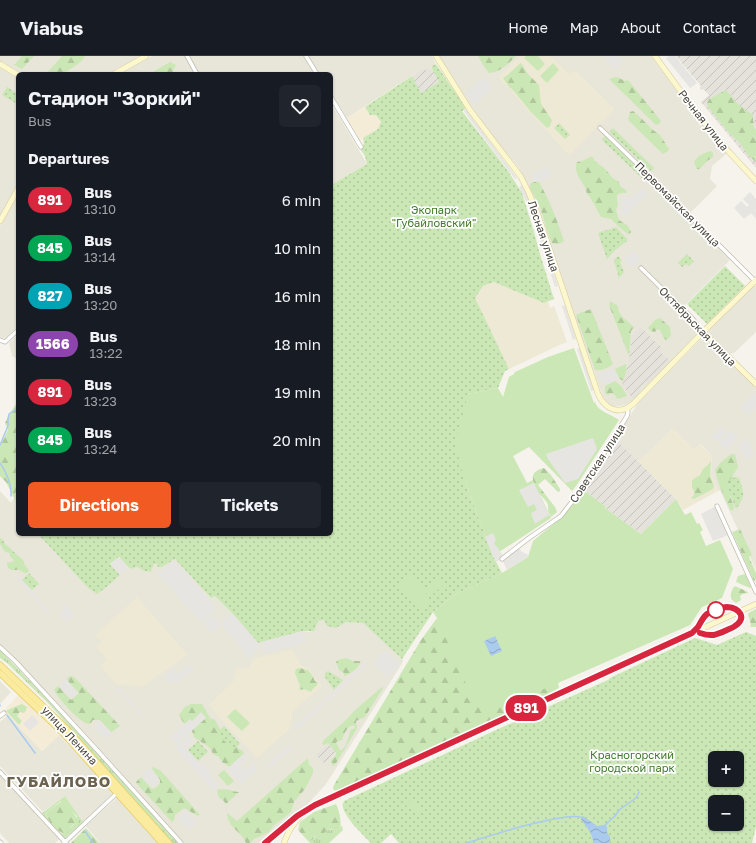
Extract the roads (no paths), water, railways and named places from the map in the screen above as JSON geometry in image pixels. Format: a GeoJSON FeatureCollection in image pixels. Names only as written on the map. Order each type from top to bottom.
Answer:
{"type":"FeatureCollection","features":[{"type":"Feature","properties":{"kind":"main road","name":"улица Ленина"},"geometry":{"type":"LineString","coordinates":[[0,666],[66,728],[169,843]]}},
{"type":"Feature","properties":{"kind":"main road","name":"улица Ленина"},"geometry":{"type":"LineString","coordinates":[[0,673],[56,726],[162,843]]}},
{"type":"Feature","properties":{"kind":"street"},"geometry":{"type":"LineString","coordinates":[[118,72],[146,56]]}},
{"type":"Feature","properties":{"kind":"street"},"geometry":{"type":"LineString","coordinates":[[187,56],[196,72]]}},
{"type":"Feature","properties":{"kind":"street"},"geometry":{"type":"LineString","coordinates":[[306,56],[315,72]]}},
{"type":"Feature","properties":{"kind":"street","name":"Лесная улица"},"geometry":{"type":"LineString","coordinates":[[436,56],[470,110],[520,177],[529,193],[538,215],[600,398],[611,408],[621,410],[627,408]]}},
{"type":"Feature","properties":{"kind":"street","name":"Речная улица"},"geometry":{"type":"LineString","coordinates":[[658,57],[701,119],[724,147],[756,181]]}},
{"type":"Feature","properties":{"kind":"street"},"geometry":{"type":"LineString","coordinates":[[0,64],[16,74]]}},
{"type":"Feature","properties":{"kind":"street"},"geometry":{"type":"LineString","coordinates":[[333,100],[361,147]]}},
{"type":"Feature","properties":{"kind":"street","name":"Первомайская улица"},"geometry":{"type":"LineString","coordinates":[[600,128],[654,179],[755,280]]}},
{"type":"Feature","properties":{"kind":"street"},"geometry":{"type":"LineString","coordinates":[[0,221],[16,193]]}},
{"type":"Feature","properties":{"kind":"street","name":"Октябрьская улица"},"geometry":{"type":"LineString","coordinates":[[641,268],[756,384]]}},
{"type":"Feature","properties":{"kind":"street"},"geometry":{"type":"LineString","coordinates":[[627,408],[635,403],[755,280]]}},
{"type":"Feature","properties":{"kind":"street"},"geometry":{"type":"LineString","coordinates":[[0,340],[5,342],[16,332]]}},
{"type":"Feature","properties":{"kind":"street","name":"Советская улица"},"geometry":{"type":"LineString","coordinates":[[502,559],[528,538],[561,516],[568,508],[582,489],[627,416],[627,408]]}},
{"type":"Feature","properties":{"kind":"street"},"geometry":{"type":"LineString","coordinates":[[717,506],[756,592]]}},
{"type":"Feature","properties":{"kind":"street"},"geometry":{"type":"LineString","coordinates":[[265,843],[308,808],[756,604]]}},
{"type":"Feature","properties":{"kind":"street"},"geometry":{"type":"LineString","coordinates":[[0,647],[82,733],[181,843]]}},
{"type":"Feature","properties":{"kind":"street"},"geometry":{"type":"LineString","coordinates":[[0,716],[4,713]]}},
{"type":"Feature","properties":{"kind":"street"},"geometry":{"type":"LineString","coordinates":[[0,772],[65,843],[117,793]]}},
{"type":"Feature","properties":{"kind":"street"},"geometry":{"type":"LineString","coordinates":[[284,842],[308,808]]}},
{"type":"Feature","properties":{"kind":"street"},"geometry":{"type":"LineString","coordinates":[[276,833],[283,835],[284,842]]}},
{"type":"Feature","properties":{"kind":"water"},"geometry":{"type":"Polygon","coordinates":[[[495,636],[502,651],[491,656],[484,641],[495,636]]]}},
{"type":"Feature","properties":{"kind":"water"},"geometry":{"type":"Polygon","coordinates":[[[583,816],[597,826],[605,825],[607,827],[610,843],[594,843],[590,832],[581,819],[583,816]]]}},
{"type":"Feature","properties":{"kind":"waterway"},"geometry":{"type":"LineString","coordinates":[[0,445],[8,426],[9,414],[16,409]]}},
{"type":"Feature","properties":{"kind":"waterway"},"geometry":{"type":"LineString","coordinates":[[0,463],[8,479],[11,488],[11,496]]}},
{"type":"Feature","properties":{"kind":"waterway"},"geometry":{"type":"LineString","coordinates":[[7,715],[35,753]]}},
{"type":"Feature","properties":{"kind":"waterway"},"geometry":{"type":"LineString","coordinates":[[604,827],[619,810],[636,798],[639,792]]}},
{"type":"Feature","properties":{"kind":"waterway"},"geometry":{"type":"LineString","coordinates":[[467,843],[508,830],[545,821],[562,818],[583,818]]}},
{"type":"Feature","properties":{"kind":"waterway"},"geometry":{"type":"LineString","coordinates":[[85,831],[93,843]]}},
{"type":"Feature","properties":{"kind":"district","name":"ГУБАЙЛОВО"},"geometry":{"type":"Point","coordinates":[59,781]}},
{"type":"Feature","properties":{"kind":"park label","name":"Экопарк \"Губайловский\""},"geometry":{"type":"Point","coordinates":[434,215]}},
{"type":"Feature","properties":{"kind":"park label","name":"Красногорский городской парк"},"geometry":{"type":"Point","coordinates":[632,760]}}]}
